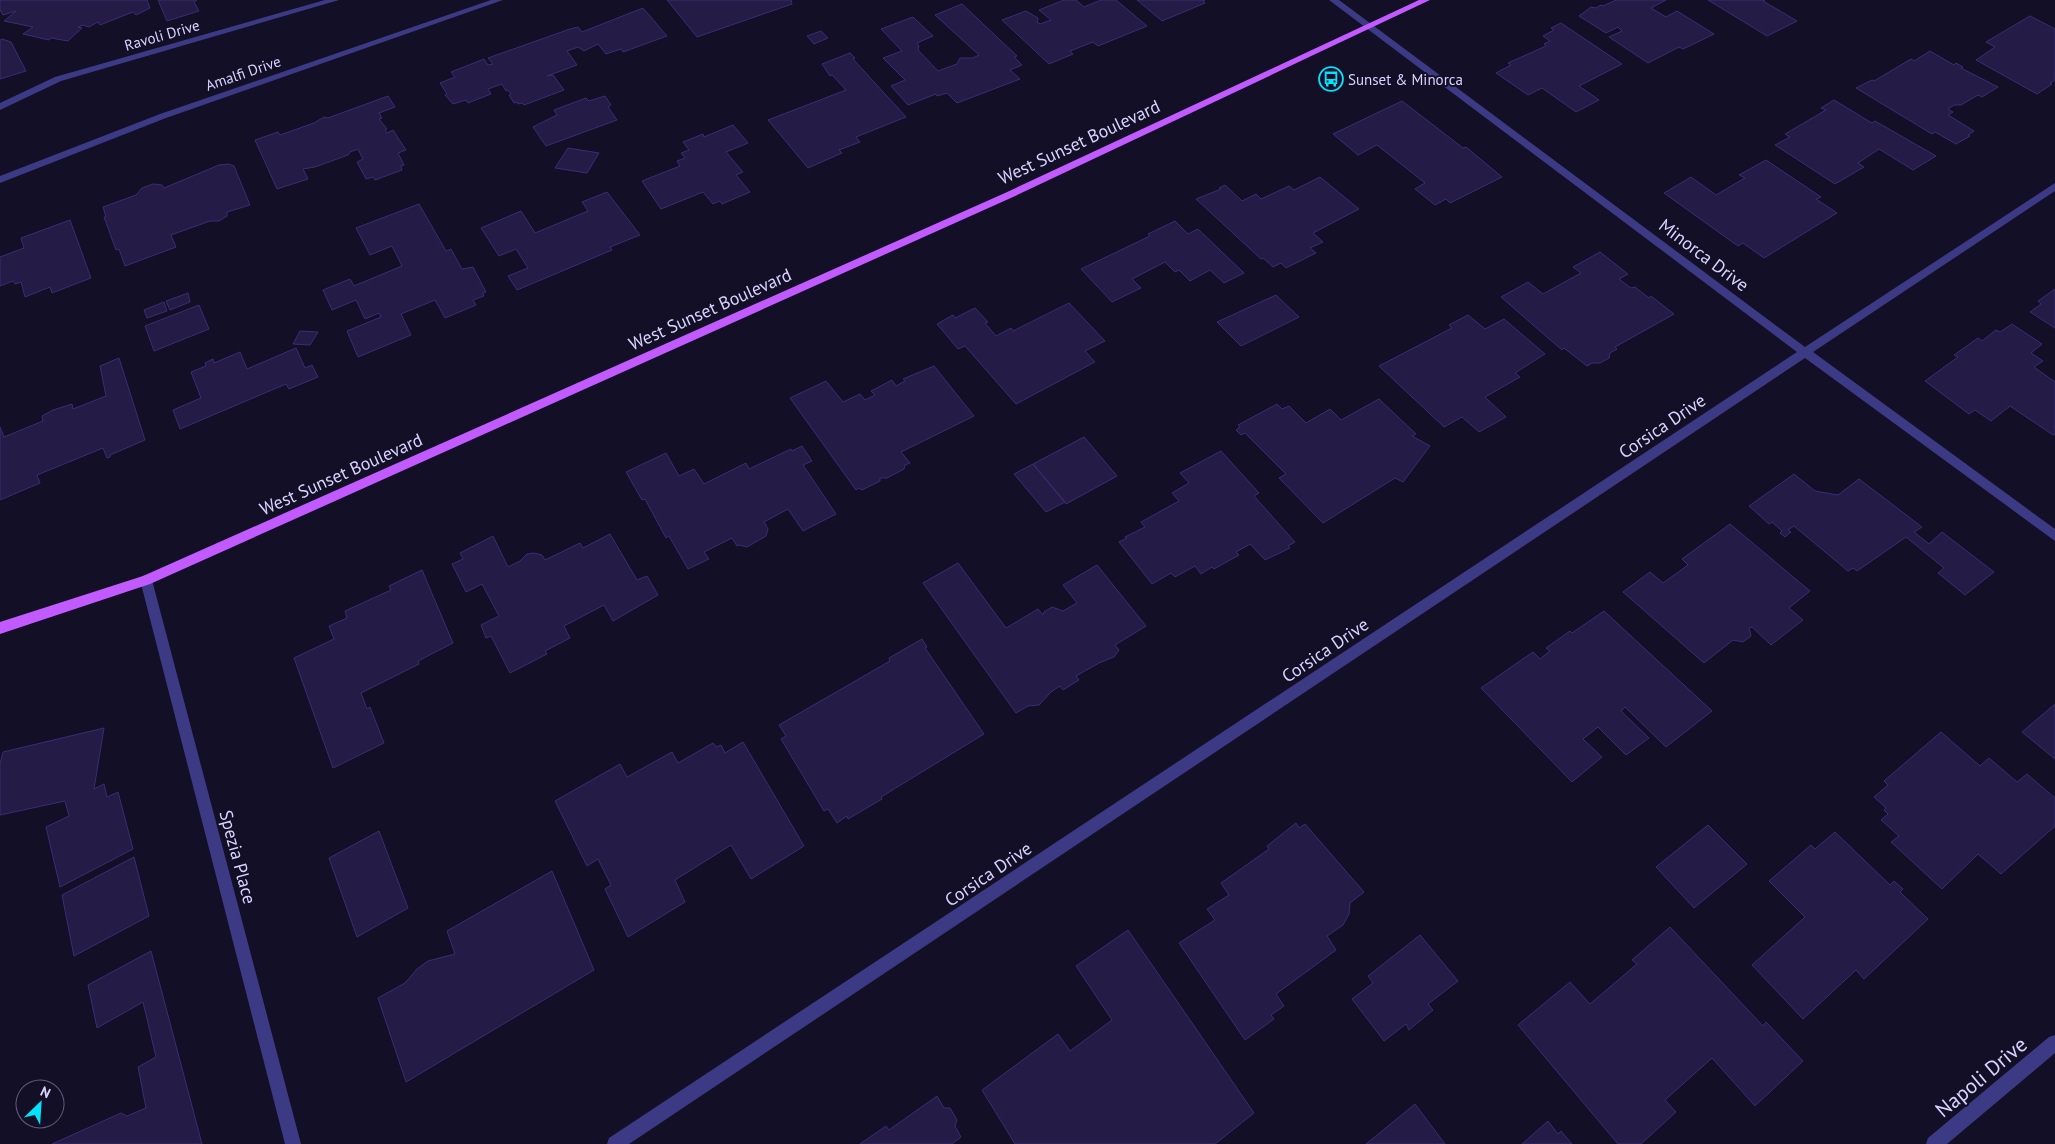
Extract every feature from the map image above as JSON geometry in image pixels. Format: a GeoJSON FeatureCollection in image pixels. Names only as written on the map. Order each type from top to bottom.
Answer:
{"type":"FeatureCollection","features":[{"type":"Feature","properties":{"kind":"main road","name":"West Sunset Boulevard"},"geometry":{"type":"LineString","coordinates":[[0,628],[146,580],[1009,195],[1426,0]]}},
{"type":"Feature","properties":{"kind":"street","name":"Ravoli Drive"},"geometry":{"type":"LineString","coordinates":[[0,107],[58,79],[335,0]]}},
{"type":"Feature","properties":{"kind":"street","name":"Amalfi Drive"},"geometry":{"type":"LineString","coordinates":[[0,180],[163,116],[499,0]]}},
{"type":"Feature","properties":{"kind":"street","name":"Minorca Drive"},"geometry":{"type":"LineString","coordinates":[[1333,0],[2055,536]]}},
{"type":"Feature","properties":{"kind":"street","name":"Corsica Drive"},"geometry":{"type":"LineString","coordinates":[[615,1144],[2055,186]]}},
{"type":"Feature","properties":{"kind":"street","name":"Spezia Place"},"geometry":{"type":"LineString","coordinates":[[146,580],[293,1144]]}},
{"type":"Feature","properties":{"kind":"street","name":"Napoli Drive"},"geometry":{"type":"LineString","coordinates":[[1934,1144],[2055,1043]]}},
{"type":"Feature","properties":{"kind":"building"},"geometry":{"type":"Polygon","coordinates":[[[0,0],[147,0],[150,8],[136,15],[133,12],[100,25],[98,22],[89,27],[83,25],[78,27],[82,28],[68,41],[51,38],[49,40],[23,34],[33,27],[4,21],[16,11],[3,15],[0,10],[0,0]]]}},
{"type":"Feature","properties":{"kind":"building"},"geometry":{"type":"Polygon","coordinates":[[[158,0],[197,0],[194,2],[199,11],[167,21],[158,0]]]}},
{"type":"Feature","properties":{"kind":"building"},"geometry":{"type":"Polygon","coordinates":[[[667,0],[791,0],[792,4],[697,37],[667,0]]]}},
{"type":"Feature","properties":{"kind":"building"},"geometry":{"type":"Polygon","coordinates":[[[1064,0],[1076,0],[1084,7],[1101,0],[1116,0],[1147,26],[1098,46],[1093,42],[1070,51],[1073,54],[1049,64],[1002,20],[1026,11],[1038,18],[1037,22],[1040,24],[1051,20],[1039,10],[1064,0]]]}},
{"type":"Feature","properties":{"kind":"building"},"geometry":{"type":"Polygon","coordinates":[[[1137,0],[1205,0],[1203,1],[1205,3],[1162,21],[1137,0]]]}},
{"type":"Feature","properties":{"kind":"building"},"geometry":{"type":"Polygon","coordinates":[[[1616,0],[1666,0],[1651,8],[1666,17],[1677,11],[1714,34],[1683,49],[1679,47],[1648,63],[1609,37],[1622,31],[1618,27],[1606,33],[1579,16],[1591,7],[1596,8],[1616,0]]]}},
{"type":"Feature","properties":{"kind":"building"},"geometry":{"type":"Polygon","coordinates":[[[1708,0],[1765,0],[1763,1],[1797,21],[1767,36],[1708,0]]]}},
{"type":"Feature","properties":{"kind":"building"},"geometry":{"type":"Polygon","coordinates":[[[962,4],[1017,56],[1014,57],[1022,65],[1010,70],[1020,79],[957,103],[947,93],[937,96],[936,94],[908,105],[891,86],[905,80],[883,58],[902,51],[881,29],[913,17],[933,36],[917,43],[919,46],[918,50],[938,71],[957,64],[960,58],[973,58],[979,55],[935,15],[962,4]]]}},
{"type":"Feature","properties":{"kind":"building"},"geometry":{"type":"Polygon","coordinates":[[[643,8],[667,36],[623,52],[621,49],[606,54],[598,44],[584,51],[578,47],[567,51],[577,65],[547,76],[553,75],[564,90],[524,105],[517,102],[514,103],[509,95],[511,94],[508,90],[506,91],[502,84],[488,89],[491,94],[468,103],[466,100],[453,104],[445,95],[447,94],[440,83],[455,77],[451,72],[484,59],[488,65],[493,64],[488,58],[570,29],[578,27],[582,32],[643,8]]]}},
{"type":"Feature","properties":{"kind":"building"},"geometry":{"type":"Polygon","coordinates":[[[2030,16],[2055,29],[2055,80],[2037,94],[1976,60],[1995,47],[1986,42],[2030,16]]]}},
{"type":"Feature","properties":{"kind":"building"},"geometry":{"type":"Polygon","coordinates":[[[1561,23],[1622,64],[1579,86],[1599,100],[1576,112],[1542,88],[1528,95],[1496,73],[1511,65],[1508,63],[1546,46],[1544,44],[1550,41],[1543,36],[1554,30],[1551,28],[1561,23]]]}},
{"type":"Feature","properties":{"kind":"building"},"geometry":{"type":"Polygon","coordinates":[[[821,31],[828,38],[814,44],[807,36],[821,31]]]}},
{"type":"Feature","properties":{"kind":"building"},"geometry":{"type":"Polygon","coordinates":[[[0,40],[11,42],[26,71],[0,79],[0,40]]]}},
{"type":"Feature","properties":{"kind":"building"},"geometry":{"type":"Polygon","coordinates":[[[1930,51],[1954,65],[1956,63],[1963,67],[1961,68],[1998,87],[1982,97],[1978,95],[1961,105],[1954,105],[1948,109],[1953,112],[1948,115],[1974,131],[1968,135],[1970,136],[1956,144],[1935,132],[1932,134],[1856,88],[1872,80],[1874,81],[1911,59],[1914,61],[1930,51]]]}},
{"type":"Feature","properties":{"kind":"building"},"geometry":{"type":"Polygon","coordinates":[[[850,53],[855,58],[853,59],[906,117],[856,137],[860,142],[839,150],[842,153],[808,168],[768,120],[846,90],[832,75],[830,76],[822,64],[850,53]]]}},
{"type":"Feature","properties":{"kind":"building"},"geometry":{"type":"Polygon","coordinates":[[[388,96],[395,107],[379,113],[382,118],[379,119],[387,129],[385,130],[387,133],[393,130],[406,150],[398,153],[404,165],[401,166],[402,170],[375,180],[373,177],[366,179],[357,162],[363,159],[358,149],[350,152],[348,155],[315,167],[303,169],[308,179],[277,189],[255,140],[278,132],[280,135],[314,123],[324,117],[328,118],[388,96]]]}},
{"type":"Feature","properties":{"kind":"building"},"geometry":{"type":"Polygon","coordinates":[[[605,96],[611,105],[608,107],[617,120],[546,146],[533,127],[557,115],[554,110],[586,98],[589,101],[605,96]]]}},
{"type":"Feature","properties":{"kind":"building"},"geometry":{"type":"Polygon","coordinates":[[[1834,100],[1872,123],[1875,121],[1936,156],[1913,170],[1879,149],[1858,163],[1864,167],[1835,184],[1775,145],[1790,137],[1785,134],[1826,110],[1821,108],[1834,100]]]}},
{"type":"Feature","properties":{"kind":"building"},"geometry":{"type":"Polygon","coordinates":[[[1402,101],[1463,148],[1466,147],[1502,177],[1450,203],[1446,199],[1435,205],[1415,189],[1425,183],[1377,145],[1358,155],[1333,134],[1402,101]]]}},
{"type":"Feature","properties":{"kind":"building"},"geometry":{"type":"Polygon","coordinates":[[[733,125],[748,143],[726,152],[743,172],[736,175],[750,192],[722,204],[720,201],[713,204],[703,192],[661,209],[642,181],[680,166],[677,161],[685,158],[681,153],[689,150],[683,142],[703,134],[704,137],[733,125]]]}},
{"type":"Feature","properties":{"kind":"building"},"geometry":{"type":"Polygon","coordinates":[[[568,148],[599,153],[587,173],[555,168],[568,148]]]}},
{"type":"Feature","properties":{"kind":"building"},"geometry":{"type":"Polygon","coordinates":[[[1766,160],[1821,197],[1816,199],[1837,213],[1764,258],[1743,243],[1738,246],[1664,193],[1691,177],[1716,195],[1745,178],[1739,175],[1766,160]]]}},
{"type":"Feature","properties":{"kind":"building"},"geometry":{"type":"Polygon","coordinates":[[[229,164],[234,166],[250,205],[227,212],[227,216],[219,221],[210,221],[171,235],[176,247],[125,266],[119,249],[116,250],[104,217],[106,217],[103,207],[136,195],[142,188],[153,184],[162,185],[164,188],[219,165],[229,164]]]}},
{"type":"Feature","properties":{"kind":"building"},"geometry":{"type":"Polygon","coordinates":[[[1320,177],[1359,209],[1313,233],[1323,242],[1310,248],[1316,253],[1286,268],[1281,263],[1273,267],[1263,258],[1261,259],[1196,199],[1221,189],[1219,188],[1225,185],[1242,201],[1256,194],[1261,199],[1289,186],[1294,190],[1320,177]]]}},
{"type":"Feature","properties":{"kind":"building"},"geometry":{"type":"Polygon","coordinates":[[[607,192],[640,235],[610,247],[612,250],[517,290],[508,276],[528,268],[516,249],[499,256],[481,228],[521,211],[535,233],[588,211],[582,202],[607,192]]]}},
{"type":"Feature","properties":{"kind":"building"},"geometry":{"type":"Polygon","coordinates":[[[419,204],[446,251],[451,249],[462,269],[473,267],[486,292],[483,293],[484,296],[473,300],[476,305],[445,318],[435,300],[401,314],[411,335],[358,357],[347,331],[381,317],[379,313],[365,319],[356,300],[332,310],[323,290],[350,279],[354,286],[402,266],[392,246],[370,255],[356,228],[419,204]]]}},
{"type":"Feature","properties":{"kind":"building"},"geometry":{"type":"Polygon","coordinates":[[[70,220],[91,278],[52,293],[50,287],[25,297],[21,282],[15,284],[13,281],[0,286],[0,257],[24,248],[21,238],[70,220]]]}},
{"type":"Feature","properties":{"kind":"building"},"geometry":{"type":"Polygon","coordinates":[[[1175,221],[1188,234],[1198,229],[1244,273],[1224,283],[1210,270],[1190,281],[1179,270],[1175,272],[1165,262],[1132,279],[1141,288],[1112,302],[1081,269],[1150,236],[1148,234],[1175,221]]]}},
{"type":"Feature","properties":{"kind":"building"},"geometry":{"type":"Polygon","coordinates":[[[1600,252],[1628,274],[1619,279],[1631,288],[1635,287],[1649,298],[1651,296],[1674,314],[1615,347],[1617,349],[1610,353],[1609,358],[1600,363],[1592,363],[1587,366],[1564,348],[1562,350],[1501,297],[1528,282],[1543,294],[1581,273],[1573,267],[1600,252]]]}},
{"type":"Feature","properties":{"kind":"building"},"geometry":{"type":"Polygon","coordinates":[[[2055,289],[2055,328],[2030,312],[2041,304],[2038,301],[2055,289]]]}},
{"type":"Feature","properties":{"kind":"building"},"geometry":{"type":"Polygon","coordinates":[[[188,293],[190,302],[170,310],[166,301],[188,293]]]}},
{"type":"Feature","properties":{"kind":"building"},"geometry":{"type":"Polygon","coordinates":[[[1276,295],[1299,317],[1241,346],[1217,322],[1276,295]]]}},
{"type":"Feature","properties":{"kind":"building"},"geometry":{"type":"Polygon","coordinates":[[[164,302],[167,311],[147,318],[144,310],[164,302]]]}},
{"type":"Feature","properties":{"kind":"building"},"geometry":{"type":"Polygon","coordinates":[[[1069,303],[1105,341],[1085,351],[1095,362],[1016,404],[965,346],[958,349],[937,324],[953,315],[955,318],[975,308],[988,322],[985,323],[996,336],[1011,328],[1013,331],[1069,303]]]}},
{"type":"Feature","properties":{"kind":"building"},"geometry":{"type":"Polygon","coordinates":[[[199,305],[209,329],[154,351],[145,326],[199,305]]]}},
{"type":"Feature","properties":{"kind":"building"},"geometry":{"type":"Polygon","coordinates":[[[1468,315],[1485,329],[1504,319],[1545,354],[1515,373],[1520,377],[1485,397],[1506,417],[1479,432],[1462,417],[1444,427],[1379,366],[1452,328],[1449,325],[1468,315]]]}},
{"type":"Feature","properties":{"kind":"building"},"geometry":{"type":"Polygon","coordinates":[[[2012,324],[2042,344],[2031,353],[2043,361],[2034,367],[2055,382],[2055,434],[2053,435],[2010,406],[1991,421],[1975,410],[1969,414],[1925,381],[1958,357],[1954,355],[1978,338],[1982,341],[1996,330],[2000,332],[2012,324]]]}},
{"type":"Feature","properties":{"kind":"building"},"geometry":{"type":"Polygon","coordinates":[[[300,331],[318,332],[310,345],[293,344],[300,331]]]}},
{"type":"Feature","properties":{"kind":"building"},"geometry":{"type":"Polygon","coordinates":[[[296,348],[305,368],[312,365],[318,377],[289,389],[286,384],[180,429],[173,410],[201,398],[191,372],[206,366],[205,363],[213,359],[214,363],[240,352],[247,369],[296,348]]]}},
{"type":"Feature","properties":{"kind":"building"},"geometry":{"type":"Polygon","coordinates":[[[119,358],[145,440],[107,458],[103,448],[37,475],[40,483],[0,500],[0,427],[4,437],[43,421],[42,416],[53,410],[72,404],[73,409],[106,396],[100,366],[119,358]]]}},
{"type":"Feature","properties":{"kind":"building"},"geometry":{"type":"Polygon","coordinates":[[[934,366],[974,416],[901,452],[910,463],[905,465],[904,469],[887,478],[880,478],[880,481],[862,490],[859,488],[856,490],[790,398],[826,381],[843,402],[860,394],[865,400],[875,395],[871,391],[892,380],[896,386],[905,381],[903,379],[934,366]]]}},
{"type":"Feature","properties":{"kind":"building"},"geometry":{"type":"Polygon","coordinates":[[[1379,399],[1416,434],[1412,436],[1430,446],[1403,482],[1395,478],[1323,523],[1279,478],[1286,474],[1245,433],[1241,435],[1236,430],[1240,427],[1238,425],[1277,404],[1282,409],[1289,406],[1306,423],[1330,409],[1341,420],[1379,399]]]}},
{"type":"Feature","properties":{"kind":"building"},"geometry":{"type":"Polygon","coordinates":[[[1084,437],[1117,476],[1066,504],[1033,464],[1084,437]]]}},
{"type":"Feature","properties":{"kind":"building"},"geometry":{"type":"Polygon","coordinates":[[[802,446],[812,461],[803,465],[836,514],[803,531],[788,509],[764,522],[768,529],[766,536],[747,547],[737,546],[732,538],[704,552],[709,559],[688,569],[669,536],[666,538],[645,499],[642,500],[626,472],[666,453],[679,476],[694,469],[704,484],[746,463],[749,469],[791,449],[792,451],[802,446]]]}},
{"type":"Feature","properties":{"kind":"building"},"geometry":{"type":"Polygon","coordinates":[[[1221,451],[1259,493],[1254,496],[1295,542],[1288,546],[1290,548],[1265,560],[1250,544],[1236,552],[1239,555],[1214,569],[1212,567],[1201,574],[1195,566],[1175,577],[1171,573],[1152,584],[1119,542],[1145,527],[1141,522],[1179,501],[1172,493],[1189,483],[1180,473],[1221,451]]]}},
{"type":"Feature","properties":{"kind":"building"},"geometry":{"type":"Polygon","coordinates":[[[1033,464],[1065,502],[1046,512],[1014,474],[1033,464]]]}},
{"type":"Feature","properties":{"kind":"building"},"geometry":{"type":"Polygon","coordinates":[[[1794,474],[1815,491],[1838,495],[1859,479],[1922,527],[1914,532],[1929,544],[1942,532],[1994,572],[1965,595],[1938,573],[1944,568],[1906,537],[1857,571],[1853,568],[1848,571],[1794,526],[1788,530],[1791,532],[1785,537],[1780,533],[1782,531],[1772,522],[1769,524],[1749,506],[1794,474]]]}},
{"type":"Feature","properties":{"kind":"building"},"geometry":{"type":"Polygon","coordinates":[[[1730,524],[1810,591],[1789,608],[1803,620],[1771,645],[1752,627],[1749,628],[1751,636],[1743,642],[1733,640],[1704,663],[1623,592],[1650,572],[1663,583],[1688,565],[1682,559],[1730,524]]]}},
{"type":"Feature","properties":{"kind":"building"},"geometry":{"type":"Polygon","coordinates":[[[610,534],[637,580],[647,576],[658,595],[613,621],[604,605],[564,626],[570,638],[545,651],[547,654],[510,673],[491,636],[486,638],[481,625],[499,616],[482,584],[466,592],[452,564],[463,559],[460,553],[493,536],[508,567],[520,561],[527,554],[542,555],[545,560],[580,543],[583,548],[610,534]]]}},
{"type":"Feature","properties":{"kind":"building"},"geometry":{"type":"Polygon","coordinates":[[[958,563],[1006,628],[1038,609],[1043,615],[1044,612],[1052,607],[1063,611],[1077,603],[1063,585],[1097,565],[1146,626],[1115,645],[1119,650],[1114,657],[1076,676],[1079,680],[1063,690],[1060,686],[1051,692],[1039,705],[1028,706],[1016,713],[923,583],[958,563]]]}},
{"type":"Feature","properties":{"kind":"building"},"geometry":{"type":"Polygon","coordinates":[[[422,570],[453,643],[418,661],[419,664],[361,693],[367,709],[370,707],[384,743],[333,768],[294,658],[334,639],[329,626],[347,618],[345,611],[391,590],[389,586],[422,570]]]}},
{"type":"Feature","properties":{"kind":"building"},"geometry":{"type":"Polygon","coordinates":[[[1604,611],[1712,711],[1666,747],[1625,707],[1621,711],[1649,738],[1626,755],[1598,727],[1583,739],[1602,757],[1572,782],[1481,688],[1533,652],[1540,659],[1550,651],[1546,648],[1604,611]]]}},
{"type":"Feature","properties":{"kind":"building"},"geometry":{"type":"Polygon","coordinates":[[[922,639],[927,647],[925,648],[984,734],[881,797],[882,799],[848,819],[847,816],[837,823],[828,809],[824,811],[781,739],[786,736],[779,725],[890,661],[889,658],[922,639]]]}},
{"type":"Feature","properties":{"kind":"building"},"geometry":{"type":"Polygon","coordinates":[[[2055,704],[2055,759],[2022,732],[2055,704]]]}},
{"type":"Feature","properties":{"kind":"building"},"geometry":{"type":"Polygon","coordinates":[[[104,728],[94,789],[104,784],[107,797],[118,792],[133,849],[60,887],[46,827],[69,816],[65,801],[0,815],[0,764],[3,752],[104,728]]]}},
{"type":"Feature","properties":{"kind":"building"},"geometry":{"type":"Polygon","coordinates":[[[1941,732],[1980,766],[1989,758],[2017,782],[2027,774],[2055,798],[2055,826],[2001,874],[1978,854],[1942,889],[1891,842],[1899,836],[1881,820],[1888,814],[1884,810],[1886,808],[1874,797],[1888,785],[1884,781],[1941,732]]]}},
{"type":"Feature","properties":{"kind":"building"},"geometry":{"type":"Polygon","coordinates":[[[743,742],[804,846],[751,879],[731,845],[675,880],[685,902],[628,937],[605,889],[611,885],[598,859],[587,866],[555,801],[620,764],[627,777],[672,752],[678,763],[713,743],[716,747],[721,745],[725,753],[743,742]]]}},
{"type":"Feature","properties":{"kind":"building"},"geometry":{"type":"Polygon","coordinates":[[[1296,823],[1299,828],[1305,824],[1364,892],[1350,903],[1349,914],[1343,925],[1327,936],[1336,950],[1276,994],[1284,1006],[1271,1015],[1274,1019],[1245,1040],[1179,943],[1215,920],[1207,909],[1229,895],[1221,883],[1269,849],[1267,846],[1296,823]]]}},
{"type":"Feature","properties":{"kind":"building"},"geometry":{"type":"Polygon","coordinates":[[[1708,825],[1747,864],[1694,908],[1656,867],[1708,825]]]}},
{"type":"Feature","properties":{"kind":"building"},"geometry":{"type":"Polygon","coordinates":[[[379,831],[408,908],[357,937],[329,858],[379,831]]]}},
{"type":"Feature","properties":{"kind":"building"},"geometry":{"type":"Polygon","coordinates":[[[1835,832],[1890,885],[1894,881],[1903,889],[1900,892],[1928,919],[1864,979],[1856,970],[1803,1019],[1752,965],[1805,917],[1769,881],[1811,845],[1815,849],[1835,832]]]}},
{"type":"Feature","properties":{"kind":"building"},"geometry":{"type":"Polygon","coordinates":[[[134,857],[149,916],[74,956],[62,895],[134,857]]]}},
{"type":"Feature","properties":{"kind":"building"},"geometry":{"type":"Polygon","coordinates":[[[552,871],[594,970],[406,1082],[378,998],[405,983],[417,969],[428,961],[455,954],[447,931],[552,871]]]}},
{"type":"Feature","properties":{"kind":"building"},"geometry":{"type":"Polygon","coordinates":[[[1670,927],[1763,1026],[1766,1022],[1803,1061],[1755,1106],[1712,1058],[1665,1100],[1676,1112],[1641,1144],[1618,1144],[1518,1025],[1570,982],[1590,1004],[1637,964],[1632,960],[1670,927]]]}},
{"type":"Feature","properties":{"kind":"building"},"geometry":{"type":"Polygon","coordinates":[[[1128,930],[1254,1113],[1215,1144],[1015,1144],[982,1090],[1058,1034],[1070,1051],[1112,1020],[1076,966],[1128,930]]]}},
{"type":"Feature","properties":{"kind":"building"},"geometry":{"type":"Polygon","coordinates":[[[1420,935],[1458,981],[1428,1004],[1433,1010],[1409,1030],[1406,1024],[1384,1041],[1352,999],[1373,983],[1368,976],[1420,935]]]}},
{"type":"Feature","properties":{"kind":"building"},"geometry":{"type":"Polygon","coordinates":[[[151,951],[202,1144],[52,1144],[121,1113],[127,1116],[146,1108],[138,1067],[156,1057],[143,1002],[97,1028],[88,985],[151,951]]]}},
{"type":"Feature","properties":{"kind":"building"},"geometry":{"type":"Polygon","coordinates":[[[937,1096],[944,1108],[950,1108],[957,1120],[955,1126],[961,1137],[952,1144],[860,1144],[886,1126],[889,1130],[937,1096]]]}},
{"type":"Feature","properties":{"kind":"building"},"geometry":{"type":"Polygon","coordinates":[[[1415,1104],[1445,1144],[1366,1144],[1415,1104]]]}},
{"type":"Feature","properties":{"kind":"building"},"geometry":{"type":"Polygon","coordinates":[[[1548,1121],[1558,1134],[1561,1131],[1572,1144],[1522,1144],[1548,1121]]]}},
{"type":"Feature","properties":{"kind":"place","name":"Sunset & Minorca"},"geometry":{"type":"Point","coordinates":[1331,79]}}]}
